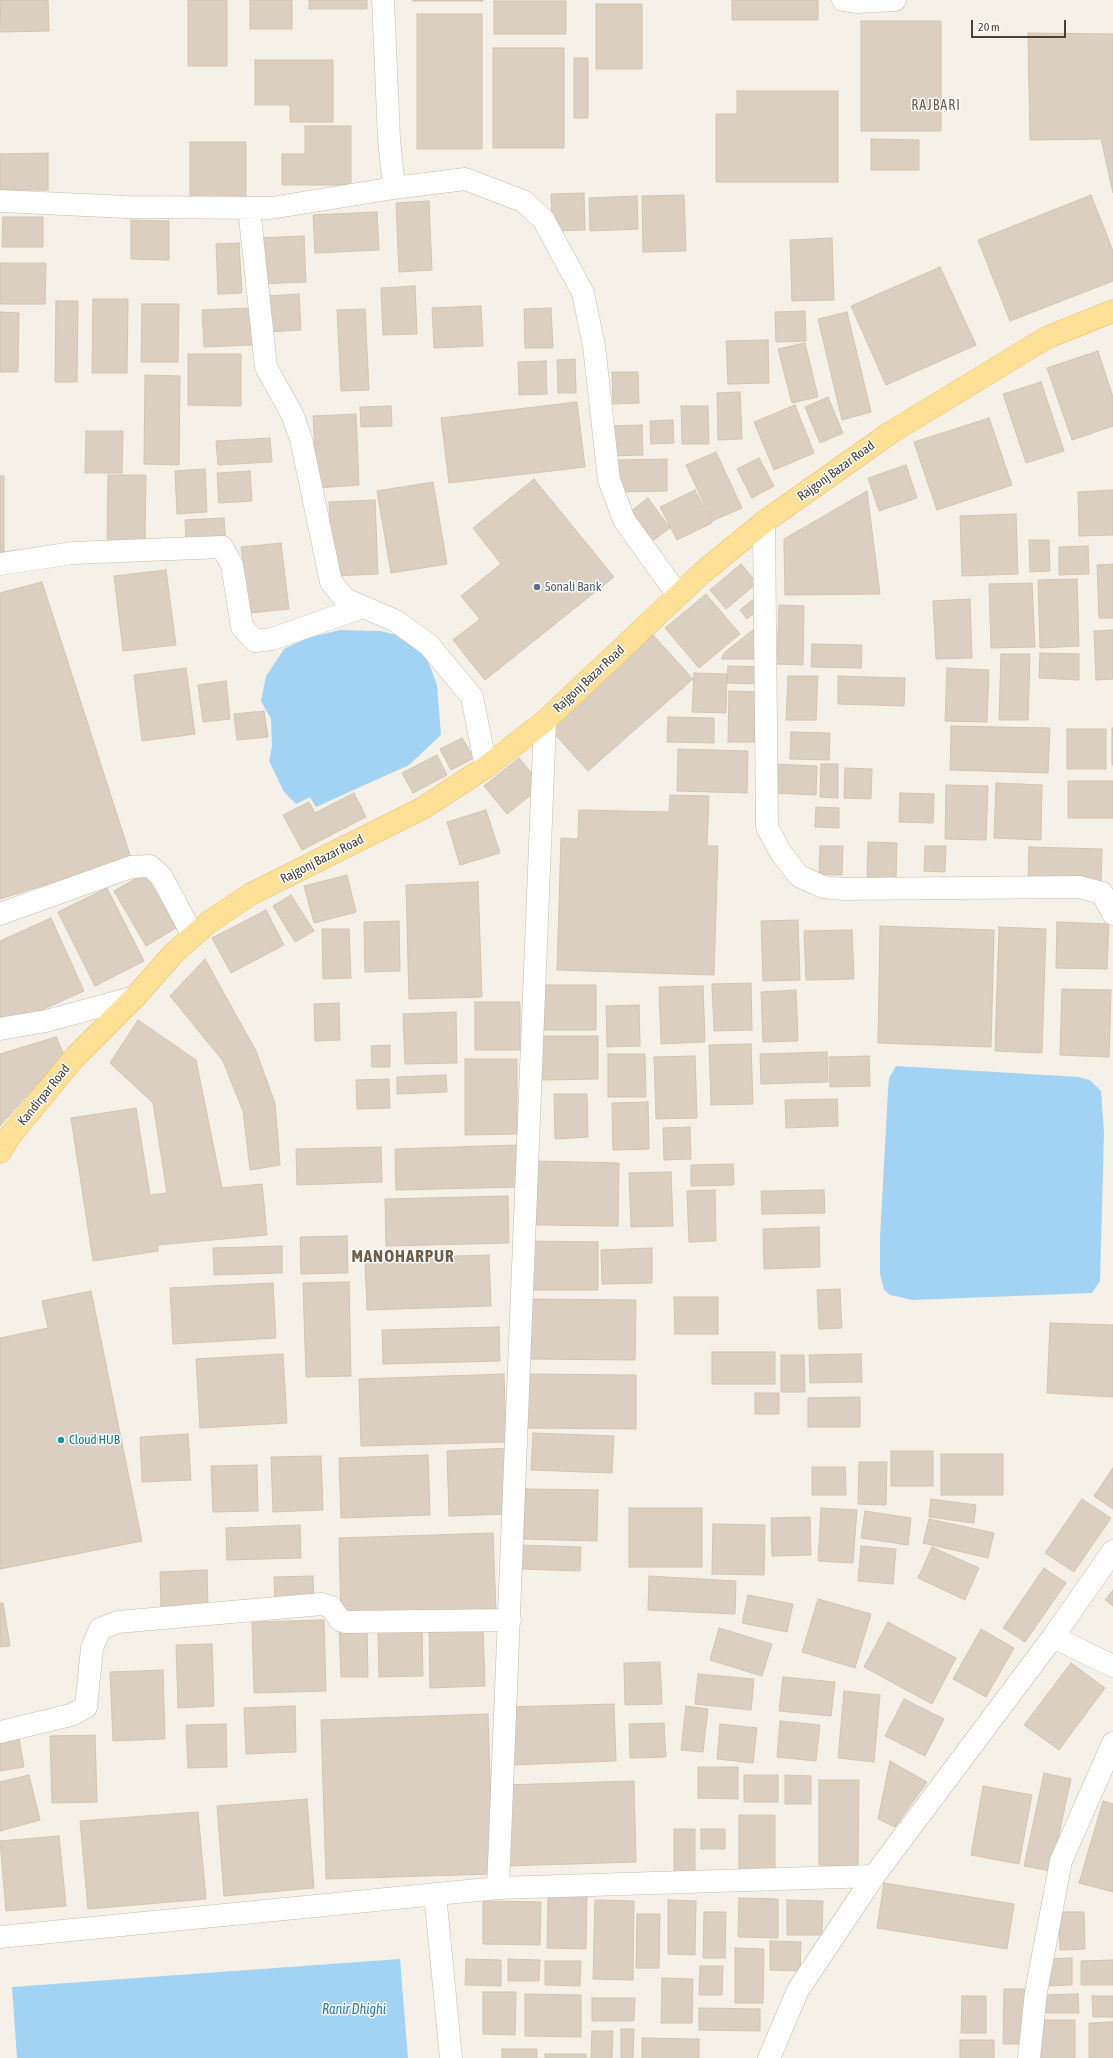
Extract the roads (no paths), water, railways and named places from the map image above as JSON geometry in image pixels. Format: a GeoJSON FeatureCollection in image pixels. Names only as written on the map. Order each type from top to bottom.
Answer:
{"type":"FeatureCollection","features":[{"type":"Feature","properties":{"kind":"main road","name":"Rajgonj Bazar Road"},"geometry":{"type":"LineString","coordinates":[[74,1057],[135,997],[174,953],[209,922],[251,894],[423,808],[486,767],[545,721],[678,595],[764,522],[890,433],[1046,338],[1113,311]]}},
{"type":"Feature","properties":{"kind":"main road","name":"Kandirpar Road"},"geometry":{"type":"LineString","coordinates":[[0,1152],[9,1137],[74,1057]]}},
{"type":"Feature","properties":{"kind":"street"},"geometry":{"type":"LineString","coordinates":[[383,0],[389,139],[394,188]]}},
{"type":"Feature","properties":{"kind":"street"},"geometry":{"type":"LineString","coordinates":[[843,0],[856,2],[895,0]]}},
{"type":"Feature","properties":{"kind":"street"},"geometry":{"type":"LineString","coordinates":[[0,201],[126,207],[271,208],[394,188],[465,179],[523,201],[543,219],[583,293],[594,346],[609,480],[624,520],[678,595]]}},
{"type":"Feature","properties":{"kind":"street"},"geometry":{"type":"LineString","coordinates":[[249,208],[266,367],[292,414],[301,439],[331,582],[345,599],[396,621],[429,645],[472,698],[486,767]]}},
{"type":"Feature","properties":{"kind":"street"},"geometry":{"type":"LineString","coordinates":[[764,522],[767,827],[781,854],[800,876],[823,887],[843,889],[1080,887],[1102,893],[1113,914]]}},
{"type":"Feature","properties":{"kind":"street"},"geometry":{"type":"LineString","coordinates":[[0,564],[73,553],[222,547],[232,565],[242,627],[254,641],[272,639],[363,607]]}},
{"type":"Feature","properties":{"kind":"street"},"geometry":{"type":"LineString","coordinates":[[498,1888],[510,1620],[545,721]]}},
{"type":"Feature","properties":{"kind":"street"},"geometry":{"type":"LineString","coordinates":[[0,914],[131,867],[150,866],[162,877],[193,936]]}},
{"type":"Feature","properties":{"kind":"street"},"geometry":{"type":"LineString","coordinates":[[0,1029],[46,1021],[135,997]]}},
{"type":"Feature","properties":{"kind":"street"},"geometry":{"type":"LineString","coordinates":[[769,2058],[798,1990],[874,1876],[1053,1637],[1113,1551]]}},
{"type":"Feature","properties":{"kind":"street"},"geometry":{"type":"LineString","coordinates":[[0,1732],[71,1716],[86,1707],[92,1648],[100,1629],[118,1622],[322,1604],[331,1607],[340,1620],[345,1622],[510,1620]]}},
{"type":"Feature","properties":{"kind":"street"},"geometry":{"type":"LineString","coordinates":[[1053,1637],[1113,1666]]}},
{"type":"Feature","properties":{"kind":"street"},"geometry":{"type":"LineString","coordinates":[[1029,2058],[1036,1992],[1061,1861],[1113,1743]]}},
{"type":"Feature","properties":{"kind":"street"},"geometry":{"type":"LineString","coordinates":[[0,1937],[498,1888],[874,1876]]}},
{"type":"Feature","properties":{"kind":"street"},"geometry":{"type":"LineString","coordinates":[[435,1894],[451,2058]]}},
{"type":"Feature","properties":{"kind":"water"},"geometry":{"type":"Polygon","coordinates":[[[340,630],[381,631],[411,639],[426,656],[437,685],[441,735],[409,765],[316,807],[310,797],[296,804],[284,792],[269,761],[272,747],[271,719],[261,701],[266,676],[284,649],[307,638],[340,630]]]}},
{"type":"Feature","properties":{"kind":"water"},"geometry":{"type":"Polygon","coordinates":[[[896,1066],[1078,1077],[1090,1080],[1101,1091],[1104,1133],[1100,1281],[1092,1293],[913,1300],[890,1295],[884,1290],[880,1274],[880,1238],[889,1078],[896,1066]]]}},
{"type":"Feature","properties":{"kind":"water","name":"Ranir Dhighi"},"geometry":{"type":"Polygon","coordinates":[[[400,1959],[408,2058],[17,2058],[12,1987],[400,1959]]]}},
{"type":"Feature","properties":{"kind":"place","name":"Sonali Bank"},"geometry":{"type":"Point","coordinates":[537,587]}},
{"type":"Feature","properties":{"kind":"place","name":"Cloud HUB"},"geometry":{"type":"Point","coordinates":[61,1440]}},
{"type":"Feature","properties":{"kind":"district","name":"RAJBARI"},"geometry":{"type":"Point","coordinates":[936,106]}},
{"type":"Feature","properties":{"kind":"district","name":"MANOHARPUR"},"geometry":{"type":"Point","coordinates":[403,1257]}}]}
